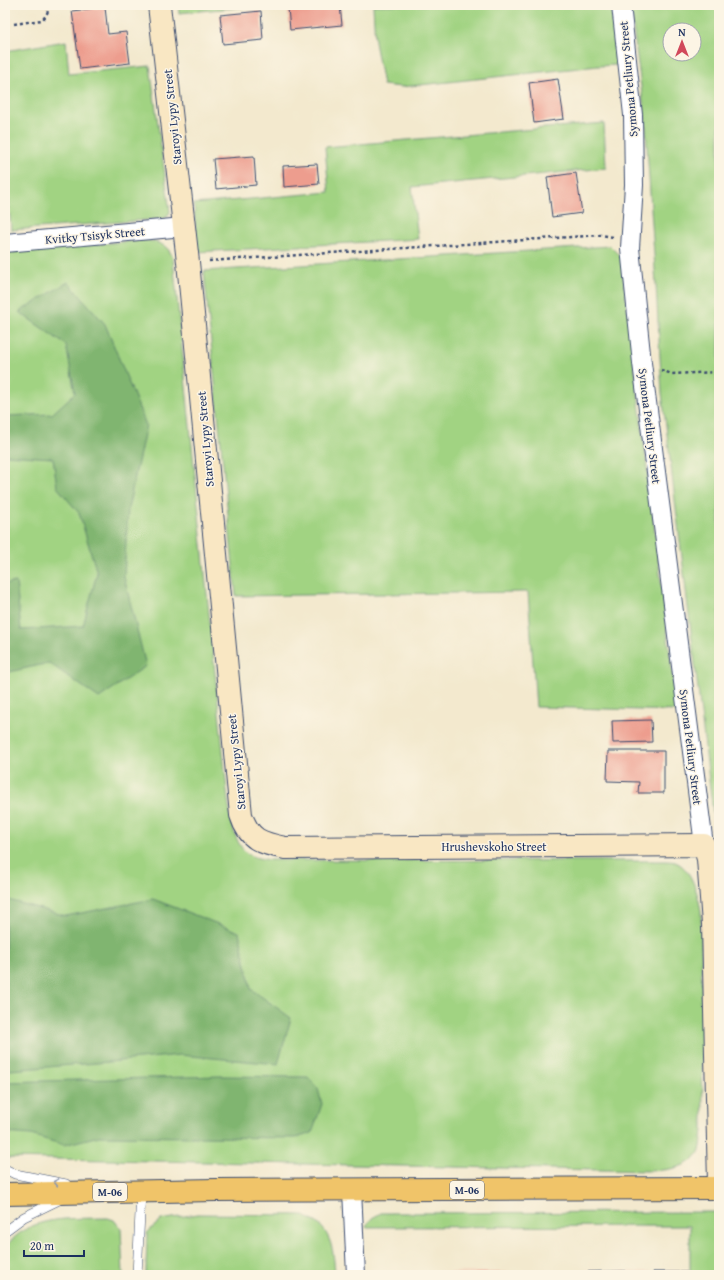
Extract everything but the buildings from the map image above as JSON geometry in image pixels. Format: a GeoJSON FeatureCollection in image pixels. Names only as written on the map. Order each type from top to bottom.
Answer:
{"type":"FeatureCollection","features":[{"type":"Feature","properties":{"kind":"highway","name":"М-06"},"geometry":{"type":"LineString","coordinates":[[5,1194],[214,1190],[719,1188]]}},
{"type":"Feature","properties":{"kind":"street","name":"Staroyi Lypy Street"},"geometry":{"type":"LineString","coordinates":[[159,5],[188,262],[241,815],[245,826],[252,836],[264,843],[285,848]]}},
{"type":"Feature","properties":{"kind":"street","name":"Symona Petliury Street"},"geometry":{"type":"LineString","coordinates":[[620,5],[633,115],[634,185],[630,248],[642,363],[704,845]]}},
{"type":"Feature","properties":{"kind":"street","name":"Kvitky Tsisyk Street"},"geometry":{"type":"LineString","coordinates":[[5,243],[184,227]]}},
{"type":"Feature","properties":{"kind":"street","name":"Hrushevskoho Street"},"geometry":{"type":"LineString","coordinates":[[285,848],[704,845]]}},
{"type":"Feature","properties":{"kind":"street"},"geometry":{"type":"LineString","coordinates":[[704,845],[708,859],[716,924],[719,1184]]}},
{"type":"Feature","properties":{"kind":"street"},"geometry":{"type":"LineString","coordinates":[[352,1190],[356,1275]]}},
{"type":"Feature","properties":{"kind":"lane"},"geometry":{"type":"LineString","coordinates":[[5,1170],[15,1174],[108,1192]]}},
{"type":"Feature","properties":{"kind":"lane"},"geometry":{"type":"LineString","coordinates":[[137,1275],[141,1192]]}},
{"type":"Feature","properties":{"kind":"lane"},"geometry":{"type":"LineString","coordinates":[[5,1231],[24,1217],[75,1193]]}},
{"type":"Feature","properties":{"kind":"path"},"geometry":{"type":"LineString","coordinates":[[14,24],[42,20],[46,16],[49,5]]}},
{"type":"Feature","properties":{"kind":"path"},"geometry":{"type":"LineString","coordinates":[[188,262],[601,235],[614,237],[630,248]]}},
{"type":"Feature","properties":{"kind":"path"},"geometry":{"type":"LineString","coordinates":[[642,363],[672,374],[719,372]]}},
{"type":"Feature","properties":{"kind":"shaded area"},"geometry":{"type":"Polygon","coordinates":[[[690,1271],[690,1275],[361,1275],[361,1273],[690,1271]]]}},
{"type":"Feature","properties":{"kind":"green space"},"geometry":{"type":"Polygon","coordinates":[[[178,5],[264,5],[179,13],[178,5]]]}},
{"type":"Feature","properties":{"kind":"green space"},"geometry":{"type":"Polygon","coordinates":[[[373,5],[611,5],[617,65],[401,87],[383,85],[375,42],[373,5]]]}},
{"type":"Feature","properties":{"kind":"green space"},"geometry":{"type":"Polygon","coordinates":[[[630,5],[719,5],[719,837],[716,837],[662,393],[645,116],[630,5]]]}},
{"type":"Feature","properties":{"kind":"green space"},"geometry":{"type":"Polygon","coordinates":[[[66,41],[69,74],[150,66],[170,212],[167,217],[160,219],[11,230],[5,154],[5,51],[66,41]]]}},
{"type":"Feature","properties":{"kind":"green space"},"geometry":{"type":"Polygon","coordinates":[[[604,123],[606,168],[412,187],[418,239],[197,252],[194,204],[329,192],[325,147],[604,123]]]}},
{"type":"Feature","properties":{"kind":"green space"},"geometry":{"type":"Polygon","coordinates":[[[145,240],[155,242],[166,247],[173,259],[228,801],[232,825],[242,849],[248,854],[257,858],[270,860],[665,861],[675,862],[681,865],[690,876],[698,897],[701,911],[703,1130],[699,1152],[688,1163],[675,1168],[649,1171],[5,1158],[5,252],[145,240]]]}},
{"type":"Feature","properties":{"kind":"green space"},"geometry":{"type":"Polygon","coordinates":[[[610,246],[621,257],[677,711],[536,707],[528,592],[236,596],[204,271],[610,246]]]}},
{"type":"Feature","properties":{"kind":"green space"},"geometry":{"type":"Polygon","coordinates":[[[68,282],[105,324],[146,425],[128,509],[124,577],[146,666],[99,698],[49,663],[5,673],[5,584],[16,582],[21,630],[83,626],[97,573],[79,513],[57,487],[53,458],[5,455],[5,416],[52,414],[75,393],[66,345],[19,312],[68,282]]]}},
{"type":"Feature","properties":{"kind":"green space"},"geometry":{"type":"Polygon","coordinates":[[[5,899],[66,916],[153,899],[239,932],[251,989],[291,1018],[278,1064],[180,1055],[10,1070],[5,1068],[5,899]]]}},
{"type":"Feature","properties":{"kind":"green space"},"geometry":{"type":"Polygon","coordinates":[[[220,1076],[308,1077],[318,1089],[322,1104],[312,1133],[296,1138],[99,1136],[64,1145],[31,1135],[5,1133],[5,1082],[220,1076]]]}},
{"type":"Feature","properties":{"kind":"green space"},"geometry":{"type":"Polygon","coordinates":[[[719,1212],[719,1275],[690,1275],[690,1226],[365,1227],[372,1218],[381,1213],[719,1212]]]}},
{"type":"Feature","properties":{"kind":"green space"},"geometry":{"type":"Polygon","coordinates":[[[197,1214],[303,1215],[317,1223],[326,1234],[332,1247],[335,1275],[146,1274],[147,1233],[161,1220],[197,1214]]]}},
{"type":"Feature","properties":{"kind":"green space"},"geometry":{"type":"Polygon","coordinates":[[[108,1218],[114,1220],[121,1229],[123,1275],[5,1275],[5,1247],[26,1229],[36,1224],[48,1221],[108,1218]]]}}]}
